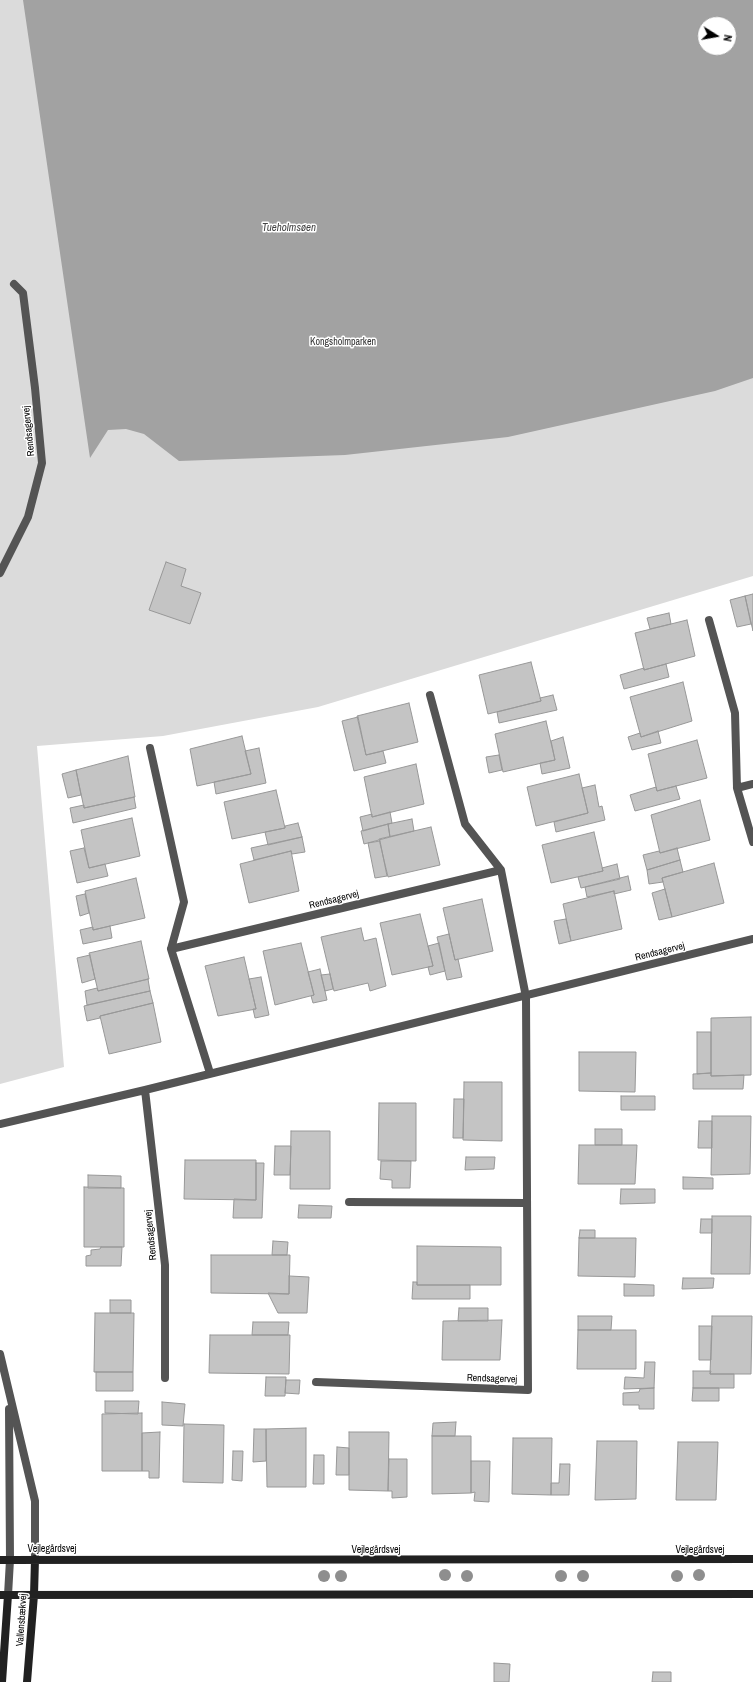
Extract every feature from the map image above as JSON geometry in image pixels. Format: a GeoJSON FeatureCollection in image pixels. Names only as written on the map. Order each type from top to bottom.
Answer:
{"type":"FeatureCollection","features":[{"type":"Feature","properties":{"kind":"street","name":"Rendsagervej"},"geometry":{"type":"LineString","coordinates":[[0,573],[28,517],[42,463],[35,388],[23,293],[14,284]]}},
{"type":"Feature","properties":{"kind":"street"},"geometry":{"type":"LineString","coordinates":[[709,620],[735,713],[737,788],[753,842]]}},
{"type":"Feature","properties":{"kind":"street","name":"Rendsagervej"},"geometry":{"type":"LineString","coordinates":[[316,1382],[528,1390],[526,996],[501,870],[465,824],[430,695]]}},
{"type":"Feature","properties":{"kind":"street"},"geometry":{"type":"LineString","coordinates":[[150,748],[184,902],[171,949],[210,1073]]}},
{"type":"Feature","properties":{"kind":"street"},"geometry":{"type":"LineString","coordinates":[[737,788],[753,784]]}},
{"type":"Feature","properties":{"kind":"street","name":"Rendsagervej"},"geometry":{"type":"LineString","coordinates":[[171,949],[501,870]]}},
{"type":"Feature","properties":{"kind":"street","name":"Rendsagervej"},"geometry":{"type":"LineString","coordinates":[[0,1124],[145,1090],[526,996],[753,938]]}},
{"type":"Feature","properties":{"kind":"street","name":"Rendsagervej"},"geometry":{"type":"LineString","coordinates":[[145,1090],[164,1265],[165,1378]]}},
{"type":"Feature","properties":{"kind":"street"},"geometry":{"type":"LineString","coordinates":[[349,1202],[526,1203]]}},
{"type":"Feature","properties":{"kind":"street"},"geometry":{"type":"LineString","coordinates":[[0,1354],[35,1501],[35,1559]]}},
{"type":"Feature","properties":{"kind":"street"},"geometry":{"type":"LineString","coordinates":[[9,1396],[10,1560],[4,1595],[753,1594]]}},
{"type":"Feature","properties":{"kind":"street","name":"Vallensbækvej"},"geometry":{"type":"LineString","coordinates":[[27,1682],[34,1595],[35,1559]]}},
{"type":"Feature","properties":{"kind":"street","name":"Vejlegårdsvej"},"geometry":{"type":"LineString","coordinates":[[0,1560],[753,1560]]}},
{"type":"Feature","properties":{"kind":"street","name":"Vallensbækvej"},"geometry":{"type":"LineString","coordinates":[[2,1682],[4,1595]]}},
{"type":"Feature","properties":{"kind":"green space","name":"Kongsholmparken"},"geometry":{"type":"Polygon","coordinates":[[[0,0],[753,0],[753,576],[318,707],[163,736],[37,746],[64,1067],[0,1084],[0,0]]]}},
{"type":"Feature","properties":{"kind":"water","name":"Tueholmsøen"},"geometry":{"type":"Polygon","coordinates":[[[23,0],[753,0],[753,378],[715,391],[508,437],[345,455],[179,461],[144,434],[126,429],[108,430],[90,458],[23,0]]]}},
{"type":"Feature","properties":{"kind":"building"},"geometry":{"type":"Polygon","coordinates":[[[166,562],[186,569],[181,586],[201,593],[190,624],[149,610],[166,562]]]}},
{"type":"Feature","properties":{"kind":"building"},"geometry":{"type":"Polygon","coordinates":[[[753,594],[753,631],[745,596],[753,594]]]}},
{"type":"Feature","properties":{"kind":"building"},"geometry":{"type":"Polygon","coordinates":[[[745,596],[751,624],[737,627],[730,600],[745,596]]]}},
{"type":"Feature","properties":{"kind":"building"},"geometry":{"type":"Polygon","coordinates":[[[669,613],[671,624],[650,629],[647,618],[669,613]]]}},
{"type":"Feature","properties":{"kind":"building"},"geometry":{"type":"Polygon","coordinates":[[[687,620],[695,656],[644,670],[635,633],[687,620]]]}},
{"type":"Feature","properties":{"kind":"building"},"geometry":{"type":"Polygon","coordinates":[[[531,662],[541,701],[488,714],[479,675],[531,662]]]}},
{"type":"Feature","properties":{"kind":"building"},"geometry":{"type":"Polygon","coordinates":[[[666,664],[669,677],[624,689],[620,675],[644,668],[644,670],[666,664]]]}},
{"type":"Feature","properties":{"kind":"building"},"geometry":{"type":"Polygon","coordinates":[[[683,682],[692,721],[641,737],[630,697],[683,682]]]}},
{"type":"Feature","properties":{"kind":"building"},"geometry":{"type":"Polygon","coordinates":[[[553,695],[557,710],[499,723],[497,712],[541,701],[540,698],[553,695]]]}},
{"type":"Feature","properties":{"kind":"building"},"geometry":{"type":"Polygon","coordinates":[[[409,703],[418,742],[366,755],[357,716],[409,703]]]}},
{"type":"Feature","properties":{"kind":"building"},"geometry":{"type":"Polygon","coordinates":[[[358,717],[366,755],[383,751],[386,763],[354,771],[342,721],[358,717]]]}},
{"type":"Feature","properties":{"kind":"building"},"geometry":{"type":"Polygon","coordinates":[[[546,721],[555,760],[503,772],[495,734],[546,721]]]}},
{"type":"Feature","properties":{"kind":"building"},"geometry":{"type":"Polygon","coordinates":[[[658,731],[661,743],[632,750],[628,737],[640,733],[641,737],[658,731]]]}},
{"type":"Feature","properties":{"kind":"building"},"geometry":{"type":"Polygon","coordinates":[[[242,736],[251,774],[197,786],[190,749],[242,736]]]}},
{"type":"Feature","properties":{"kind":"building"},"geometry":{"type":"Polygon","coordinates":[[[563,737],[570,768],[542,774],[540,763],[555,760],[551,741],[563,737]]]}},
{"type":"Feature","properties":{"kind":"building"},"geometry":{"type":"Polygon","coordinates":[[[697,740],[707,778],[657,791],[648,754],[697,740]]]}},
{"type":"Feature","properties":{"kind":"building"},"geometry":{"type":"Polygon","coordinates":[[[259,748],[266,783],[216,794],[214,782],[251,774],[245,751],[259,748]]]}},
{"type":"Feature","properties":{"kind":"building"},"geometry":{"type":"Polygon","coordinates":[[[499,755],[502,770],[489,773],[486,757],[499,755]]]}},
{"type":"Feature","properties":{"kind":"building"},"geometry":{"type":"Polygon","coordinates":[[[128,756],[135,797],[84,808],[76,770],[128,756]]]}},
{"type":"Feature","properties":{"kind":"building"},"geometry":{"type":"Polygon","coordinates":[[[416,764],[424,804],[372,817],[364,777],[416,764]]]}},
{"type":"Feature","properties":{"kind":"building"},"geometry":{"type":"Polygon","coordinates":[[[76,770],[81,795],[68,798],[62,774],[76,770]]]}},
{"type":"Feature","properties":{"kind":"building"},"geometry":{"type":"Polygon","coordinates":[[[579,774],[588,813],[536,826],[527,787],[579,774]]]}},
{"type":"Feature","properties":{"kind":"building"},"geometry":{"type":"Polygon","coordinates":[[[595,785],[599,807],[602,806],[605,820],[556,832],[554,822],[588,813],[582,788],[595,785]]]}},
{"type":"Feature","properties":{"kind":"building"},"geometry":{"type":"Polygon","coordinates":[[[676,786],[680,799],[635,811],[630,795],[656,787],[657,791],[676,786]]]}},
{"type":"Feature","properties":{"kind":"building"},"geometry":{"type":"Polygon","coordinates":[[[276,790],[285,828],[232,839],[224,802],[276,790]]]}},
{"type":"Feature","properties":{"kind":"building"},"geometry":{"type":"Polygon","coordinates":[[[134,797],[136,808],[73,823],[70,808],[84,805],[84,808],[134,797]]]}},
{"type":"Feature","properties":{"kind":"building"},"geometry":{"type":"Polygon","coordinates":[[[700,800],[710,840],[660,853],[651,815],[700,800]]]}},
{"type":"Feature","properties":{"kind":"building"},"geometry":{"type":"Polygon","coordinates":[[[390,812],[392,823],[363,831],[360,817],[372,814],[372,817],[390,812]]]}},
{"type":"Feature","properties":{"kind":"building"},"geometry":{"type":"Polygon","coordinates":[[[132,818],[140,856],[89,868],[81,830],[132,818]]]}},
{"type":"Feature","properties":{"kind":"building"},"geometry":{"type":"Polygon","coordinates":[[[412,819],[414,831],[390,837],[388,824],[412,819]]]}},
{"type":"Feature","properties":{"kind":"building"},"geometry":{"type":"Polygon","coordinates":[[[298,823],[302,837],[268,845],[265,832],[285,828],[285,826],[298,823]]]}},
{"type":"Feature","properties":{"kind":"building"},"geometry":{"type":"Polygon","coordinates":[[[388,824],[390,837],[364,844],[361,831],[388,824]]]}},
{"type":"Feature","properties":{"kind":"building"},"geometry":{"type":"Polygon","coordinates":[[[431,827],[440,865],[388,877],[379,839],[431,827]]]}},
{"type":"Feature","properties":{"kind":"building"},"geometry":{"type":"Polygon","coordinates":[[[594,832],[603,871],[551,883],[542,845],[594,832]]]}},
{"type":"Feature","properties":{"kind":"building"},"geometry":{"type":"Polygon","coordinates":[[[302,837],[305,852],[292,854],[291,851],[254,860],[251,848],[302,837]]]}},
{"type":"Feature","properties":{"kind":"building"},"geometry":{"type":"Polygon","coordinates":[[[380,841],[387,876],[375,878],[368,843],[380,841]]]}},
{"type":"Feature","properties":{"kind":"building"},"geometry":{"type":"Polygon","coordinates":[[[84,848],[89,868],[105,864],[108,876],[77,883],[70,851],[84,848]]]}},
{"type":"Feature","properties":{"kind":"building"},"geometry":{"type":"Polygon","coordinates":[[[677,848],[680,860],[647,870],[643,855],[659,851],[660,853],[677,848]]]}},
{"type":"Feature","properties":{"kind":"building"},"geometry":{"type":"Polygon","coordinates":[[[291,851],[299,891],[249,903],[240,864],[291,851]]]}},
{"type":"Feature","properties":{"kind":"building"},"geometry":{"type":"Polygon","coordinates":[[[680,860],[683,872],[662,878],[663,882],[649,884],[647,870],[680,860]]]}},
{"type":"Feature","properties":{"kind":"building"},"geometry":{"type":"Polygon","coordinates":[[[714,863],[724,903],[672,917],[662,878],[714,863]]]}},
{"type":"Feature","properties":{"kind":"building"},"geometry":{"type":"Polygon","coordinates":[[[617,864],[620,879],[581,888],[578,877],[603,871],[602,868],[617,864]]]}},
{"type":"Feature","properties":{"kind":"building"},"geometry":{"type":"Polygon","coordinates":[[[628,876],[631,890],[614,894],[614,891],[587,897],[585,887],[628,876]]]}},
{"type":"Feature","properties":{"kind":"building"},"geometry":{"type":"Polygon","coordinates":[[[136,878],[145,918],[93,930],[85,891],[136,878]]]}},
{"type":"Feature","properties":{"kind":"building"},"geometry":{"type":"Polygon","coordinates":[[[665,889],[672,917],[659,920],[652,893],[665,889]]]}},
{"type":"Feature","properties":{"kind":"building"},"geometry":{"type":"Polygon","coordinates":[[[614,891],[622,929],[571,941],[563,904],[614,891]]]}},
{"type":"Feature","properties":{"kind":"building"},"geometry":{"type":"Polygon","coordinates":[[[85,894],[89,913],[80,916],[76,896],[85,894]]]}},
{"type":"Feature","properties":{"kind":"building"},"geometry":{"type":"Polygon","coordinates":[[[482,899],[493,951],[455,960],[443,908],[482,899]]]}},
{"type":"Feature","properties":{"kind":"building"},"geometry":{"type":"Polygon","coordinates":[[[420,914],[433,966],[392,975],[380,923],[420,914]]]}},
{"type":"Feature","properties":{"kind":"building"},"geometry":{"type":"Polygon","coordinates":[[[566,919],[571,941],[559,944],[554,921],[566,919]]]}},
{"type":"Feature","properties":{"kind":"building"},"geometry":{"type":"Polygon","coordinates":[[[110,926],[112,938],[83,944],[80,930],[93,927],[93,930],[110,926]]]}},
{"type":"Feature","properties":{"kind":"building"},"geometry":{"type":"Polygon","coordinates":[[[361,928],[364,941],[376,938],[386,986],[370,991],[368,983],[334,991],[321,937],[361,928]]]}},
{"type":"Feature","properties":{"kind":"building"},"geometry":{"type":"Polygon","coordinates":[[[449,934],[455,960],[458,959],[462,977],[447,980],[437,937],[449,934]]]}},
{"type":"Feature","properties":{"kind":"building"},"geometry":{"type":"Polygon","coordinates":[[[141,941],[149,979],[98,991],[89,953],[141,941]]]}},
{"type":"Feature","properties":{"kind":"building"},"geometry":{"type":"Polygon","coordinates":[[[301,943],[314,995],[275,1005],[263,951],[301,943]]]}},
{"type":"Feature","properties":{"kind":"building"},"geometry":{"type":"Polygon","coordinates":[[[439,943],[445,971],[430,975],[428,967],[433,966],[428,946],[439,943]]]}},
{"type":"Feature","properties":{"kind":"building"},"geometry":{"type":"Polygon","coordinates":[[[90,955],[95,979],[82,983],[77,958],[90,955]]]}},
{"type":"Feature","properties":{"kind":"building"},"geometry":{"type":"Polygon","coordinates":[[[244,957],[256,1009],[218,1016],[205,966],[244,957]]]}},
{"type":"Feature","properties":{"kind":"building"},"geometry":{"type":"Polygon","coordinates":[[[320,969],[327,1000],[313,1003],[311,996],[314,995],[308,972],[320,969]]]}},
{"type":"Feature","properties":{"kind":"building"},"geometry":{"type":"Polygon","coordinates":[[[330,974],[333,989],[325,991],[321,975],[330,974]]]}},
{"type":"Feature","properties":{"kind":"building"},"geometry":{"type":"Polygon","coordinates":[[[261,977],[269,1015],[255,1018],[253,1009],[256,1009],[249,979],[261,977]]]}},
{"type":"Feature","properties":{"kind":"building"},"geometry":{"type":"Polygon","coordinates":[[[148,979],[150,991],[87,1005],[85,991],[97,988],[98,991],[148,979]]]}},
{"type":"Feature","properties":{"kind":"building"},"geometry":{"type":"Polygon","coordinates":[[[150,991],[153,1003],[100,1016],[100,1018],[87,1021],[84,1006],[150,991]]]}},
{"type":"Feature","properties":{"kind":"building"},"geometry":{"type":"Polygon","coordinates":[[[153,1003],[161,1042],[109,1054],[100,1016],[153,1003]]]}},
{"type":"Feature","properties":{"kind":"building"},"geometry":{"type":"Polygon","coordinates":[[[751,1017],[751,1075],[711,1076],[711,1018],[751,1017]]]}},
{"type":"Feature","properties":{"kind":"building"},"geometry":{"type":"Polygon","coordinates":[[[697,1032],[711,1032],[711,1073],[697,1074],[697,1032]]]}},
{"type":"Feature","properties":{"kind":"building"},"geometry":{"type":"Polygon","coordinates":[[[579,1052],[636,1052],[635,1092],[579,1091],[579,1052]]]}},
{"type":"Feature","properties":{"kind":"building"},"geometry":{"type":"Polygon","coordinates":[[[711,1073],[711,1076],[744,1075],[743,1089],[693,1089],[693,1074],[711,1073]]]}},
{"type":"Feature","properties":{"kind":"building"},"geometry":{"type":"Polygon","coordinates":[[[464,1082],[502,1082],[502,1141],[463,1140],[464,1082]]]}},
{"type":"Feature","properties":{"kind":"building"},"geometry":{"type":"Polygon","coordinates":[[[621,1096],[655,1096],[655,1110],[621,1110],[621,1096]]]}},
{"type":"Feature","properties":{"kind":"building"},"geometry":{"type":"Polygon","coordinates":[[[454,1099],[464,1099],[463,1138],[453,1138],[454,1099]]]}},
{"type":"Feature","properties":{"kind":"building"},"geometry":{"type":"Polygon","coordinates":[[[379,1103],[416,1103],[416,1161],[378,1160],[379,1103]]]}},
{"type":"Feature","properties":{"kind":"building"},"geometry":{"type":"Polygon","coordinates":[[[712,1116],[751,1116],[750,1174],[711,1175],[712,1116]]]}},
{"type":"Feature","properties":{"kind":"building"},"geometry":{"type":"Polygon","coordinates":[[[699,1121],[712,1121],[712,1148],[698,1148],[699,1121]]]}},
{"type":"Feature","properties":{"kind":"building"},"geometry":{"type":"Polygon","coordinates":[[[595,1129],[622,1129],[622,1145],[595,1145],[595,1129]]]}},
{"type":"Feature","properties":{"kind":"building"},"geometry":{"type":"Polygon","coordinates":[[[291,1131],[330,1131],[330,1189],[290,1189],[291,1131]]]}},
{"type":"Feature","properties":{"kind":"building"},"geometry":{"type":"Polygon","coordinates":[[[579,1145],[637,1145],[635,1184],[578,1184],[579,1145]]]}},
{"type":"Feature","properties":{"kind":"building"},"geometry":{"type":"Polygon","coordinates":[[[275,1146],[291,1146],[290,1175],[274,1175],[275,1146]]]}},
{"type":"Feature","properties":{"kind":"building"},"geometry":{"type":"Polygon","coordinates":[[[466,1157],[495,1157],[494,1169],[465,1170],[466,1157]]]}},
{"type":"Feature","properties":{"kind":"building"},"geometry":{"type":"Polygon","coordinates":[[[185,1160],[256,1160],[256,1200],[184,1199],[185,1160]]]}},
{"type":"Feature","properties":{"kind":"building"},"geometry":{"type":"Polygon","coordinates":[[[381,1161],[411,1161],[410,1188],[392,1188],[392,1180],[380,1179],[381,1161]]]}},
{"type":"Feature","properties":{"kind":"building"},"geometry":{"type":"Polygon","coordinates":[[[256,1163],[264,1163],[262,1218],[233,1218],[234,1199],[256,1200],[256,1163]]]}},
{"type":"Feature","properties":{"kind":"building"},"geometry":{"type":"Polygon","coordinates":[[[88,1175],[121,1176],[121,1188],[88,1188],[88,1175]]]}},
{"type":"Feature","properties":{"kind":"building"},"geometry":{"type":"Polygon","coordinates":[[[683,1177],[713,1178],[713,1189],[683,1189],[683,1177]]]}},
{"type":"Feature","properties":{"kind":"building"},"geometry":{"type":"Polygon","coordinates":[[[84,1187],[124,1188],[124,1247],[84,1247],[84,1187]]]}},
{"type":"Feature","properties":{"kind":"building"},"geometry":{"type":"Polygon","coordinates":[[[621,1189],[655,1189],[655,1203],[620,1204],[621,1189]]]}},
{"type":"Feature","properties":{"kind":"building"},"geometry":{"type":"Polygon","coordinates":[[[299,1205],[332,1206],[331,1218],[298,1218],[299,1205]]]}},
{"type":"Feature","properties":{"kind":"building"},"geometry":{"type":"Polygon","coordinates":[[[712,1216],[751,1216],[750,1274],[711,1274],[712,1216]]]}},
{"type":"Feature","properties":{"kind":"building"},"geometry":{"type":"Polygon","coordinates":[[[701,1219],[712,1219],[712,1233],[700,1233],[701,1219]]]}},
{"type":"Feature","properties":{"kind":"building"},"geometry":{"type":"Polygon","coordinates":[[[580,1230],[595,1230],[595,1238],[579,1238],[580,1230]]]}},
{"type":"Feature","properties":{"kind":"building"},"geometry":{"type":"Polygon","coordinates":[[[579,1238],[636,1238],[635,1277],[578,1276],[579,1238]]]}},
{"type":"Feature","properties":{"kind":"building"},"geometry":{"type":"Polygon","coordinates":[[[273,1241],[288,1242],[287,1255],[272,1255],[273,1241]]]}},
{"type":"Feature","properties":{"kind":"building"},"geometry":{"type":"Polygon","coordinates":[[[417,1246],[501,1247],[501,1285],[417,1285],[417,1246]]]}},
{"type":"Feature","properties":{"kind":"building"},"geometry":{"type":"Polygon","coordinates":[[[101,1247],[122,1247],[121,1266],[86,1266],[86,1256],[91,1255],[91,1250],[100,1249],[101,1247]]]}},
{"type":"Feature","properties":{"kind":"building"},"geometry":{"type":"Polygon","coordinates":[[[211,1255],[290,1255],[289,1294],[211,1293],[211,1255]]]}},
{"type":"Feature","properties":{"kind":"building"},"geometry":{"type":"Polygon","coordinates":[[[289,1276],[309,1277],[307,1313],[278,1313],[268,1293],[289,1294],[289,1276]]]}},
{"type":"Feature","properties":{"kind":"building"},"geometry":{"type":"Polygon","coordinates":[[[683,1278],[714,1278],[713,1288],[682,1289],[683,1278]]]}},
{"type":"Feature","properties":{"kind":"building"},"geometry":{"type":"Polygon","coordinates":[[[413,1282],[417,1282],[417,1285],[470,1285],[470,1299],[412,1299],[413,1282]]]}},
{"type":"Feature","properties":{"kind":"building"},"geometry":{"type":"Polygon","coordinates":[[[624,1284],[654,1285],[654,1296],[624,1296],[624,1284]]]}},
{"type":"Feature","properties":{"kind":"building"},"geometry":{"type":"Polygon","coordinates":[[[110,1300],[131,1300],[131,1313],[110,1313],[110,1300]]]}},
{"type":"Feature","properties":{"kind":"building"},"geometry":{"type":"Polygon","coordinates":[[[459,1308],[488,1308],[488,1321],[458,1321],[459,1308]]]}},
{"type":"Feature","properties":{"kind":"building"},"geometry":{"type":"Polygon","coordinates":[[[95,1313],[134,1313],[133,1372],[94,1372],[95,1313]]]}},
{"type":"Feature","properties":{"kind":"building"},"geometry":{"type":"Polygon","coordinates":[[[578,1316],[612,1316],[611,1330],[578,1330],[578,1316]]]}},
{"type":"Feature","properties":{"kind":"building"},"geometry":{"type":"Polygon","coordinates":[[[712,1316],[752,1316],[751,1374],[710,1374],[712,1316]]]}},
{"type":"Feature","properties":{"kind":"building"},"geometry":{"type":"Polygon","coordinates":[[[502,1320],[500,1360],[442,1360],[443,1321],[502,1320]]]}},
{"type":"Feature","properties":{"kind":"building"},"geometry":{"type":"Polygon","coordinates":[[[253,1322],[289,1322],[288,1335],[252,1335],[253,1322]]]}},
{"type":"Feature","properties":{"kind":"building"},"geometry":{"type":"Polygon","coordinates":[[[699,1326],[712,1326],[711,1360],[699,1360],[699,1326]]]}},
{"type":"Feature","properties":{"kind":"building"},"geometry":{"type":"Polygon","coordinates":[[[578,1330],[636,1330],[636,1369],[577,1369],[578,1330]]]}},
{"type":"Feature","properties":{"kind":"building"},"geometry":{"type":"Polygon","coordinates":[[[210,1335],[290,1335],[289,1374],[209,1373],[210,1335]]]}},
{"type":"Feature","properties":{"kind":"building"},"geometry":{"type":"Polygon","coordinates":[[[645,1362],[655,1362],[654,1388],[624,1389],[625,1377],[644,1378],[645,1362]]]}},
{"type":"Feature","properties":{"kind":"building"},"geometry":{"type":"Polygon","coordinates":[[[693,1371],[711,1371],[710,1374],[734,1374],[734,1388],[693,1388],[693,1371]]]}},
{"type":"Feature","properties":{"kind":"building"},"geometry":{"type":"Polygon","coordinates":[[[96,1372],[133,1372],[133,1391],[96,1391],[96,1372]]]}},
{"type":"Feature","properties":{"kind":"building"},"geometry":{"type":"Polygon","coordinates":[[[266,1377],[286,1377],[285,1396],[265,1396],[266,1377]]]}},
{"type":"Feature","properties":{"kind":"building"},"geometry":{"type":"Polygon","coordinates":[[[286,1380],[300,1380],[299,1394],[285,1393],[286,1380]]]}},
{"type":"Feature","properties":{"kind":"building"},"geometry":{"type":"Polygon","coordinates":[[[654,1388],[654,1409],[639,1409],[639,1405],[623,1405],[623,1393],[639,1392],[640,1389],[654,1388]]]}},
{"type":"Feature","properties":{"kind":"building"},"geometry":{"type":"Polygon","coordinates":[[[693,1388],[719,1388],[719,1401],[692,1401],[693,1388]]]}},
{"type":"Feature","properties":{"kind":"building"},"geometry":{"type":"Polygon","coordinates":[[[105,1401],[139,1401],[138,1414],[105,1413],[105,1401]]]}},
{"type":"Feature","properties":{"kind":"building"},"geometry":{"type":"Polygon","coordinates":[[[162,1402],[185,1404],[183,1426],[162,1425],[162,1402]]]}},
{"type":"Feature","properties":{"kind":"building"},"geometry":{"type":"Polygon","coordinates":[[[142,1413],[142,1471],[102,1471],[102,1414],[142,1413]]]}},
{"type":"Feature","properties":{"kind":"building"},"geometry":{"type":"Polygon","coordinates":[[[456,1422],[455,1436],[432,1436],[433,1423],[456,1422]]]}},
{"type":"Feature","properties":{"kind":"building"},"geometry":{"type":"Polygon","coordinates":[[[184,1424],[224,1425],[223,1483],[183,1482],[184,1424]]]}},
{"type":"Feature","properties":{"kind":"building"},"geometry":{"type":"Polygon","coordinates":[[[306,1428],[306,1487],[267,1487],[266,1429],[306,1428]]]}},
{"type":"Feature","properties":{"kind":"building"},"geometry":{"type":"Polygon","coordinates":[[[254,1429],[266,1429],[266,1461],[253,1462],[254,1429]]]}},
{"type":"Feature","properties":{"kind":"building"},"geometry":{"type":"Polygon","coordinates":[[[160,1432],[159,1478],[149,1478],[149,1471],[142,1471],[142,1433],[160,1432]]]}},
{"type":"Feature","properties":{"kind":"building"},"geometry":{"type":"Polygon","coordinates":[[[349,1432],[389,1432],[388,1491],[349,1490],[349,1432]]]}},
{"type":"Feature","properties":{"kind":"building"},"geometry":{"type":"Polygon","coordinates":[[[432,1436],[471,1436],[471,1493],[432,1494],[432,1436]]]}},
{"type":"Feature","properties":{"kind":"building"},"geometry":{"type":"Polygon","coordinates":[[[513,1438],[552,1438],[551,1495],[512,1494],[513,1438]]]}},
{"type":"Feature","properties":{"kind":"building"},"geometry":{"type":"Polygon","coordinates":[[[597,1441],[637,1441],[636,1499],[595,1500],[597,1441]]]}},
{"type":"Feature","properties":{"kind":"building"},"geometry":{"type":"Polygon","coordinates":[[[678,1442],[718,1442],[716,1500],[676,1500],[678,1442]]]}},
{"type":"Feature","properties":{"kind":"building"},"geometry":{"type":"Polygon","coordinates":[[[337,1447],[349,1448],[349,1475],[336,1475],[337,1447]]]}},
{"type":"Feature","properties":{"kind":"building"},"geometry":{"type":"Polygon","coordinates":[[[233,1451],[243,1451],[242,1481],[232,1480],[233,1451]]]}},
{"type":"Feature","properties":{"kind":"building"},"geometry":{"type":"Polygon","coordinates":[[[314,1455],[324,1455],[324,1484],[313,1484],[314,1455]]]}},
{"type":"Feature","properties":{"kind":"building"},"geometry":{"type":"Polygon","coordinates":[[[389,1459],[407,1459],[407,1497],[392,1498],[392,1491],[388,1491],[389,1459]]]}},
{"type":"Feature","properties":{"kind":"building"},"geometry":{"type":"Polygon","coordinates":[[[471,1461],[490,1461],[489,1502],[474,1501],[475,1492],[471,1493],[471,1461]]]}},
{"type":"Feature","properties":{"kind":"building"},"geometry":{"type":"Polygon","coordinates":[[[560,1464],[570,1464],[569,1495],[551,1495],[551,1483],[559,1483],[560,1464]]]}},
{"type":"Feature","properties":{"kind":"building"},"geometry":{"type":"Polygon","coordinates":[[[494,1663],[510,1664],[509,1682],[494,1682],[494,1663]]]}},
{"type":"Feature","properties":{"kind":"building"},"geometry":{"type":"Polygon","coordinates":[[[653,1672],[671,1672],[671,1682],[652,1682],[653,1672]]]}}]}
